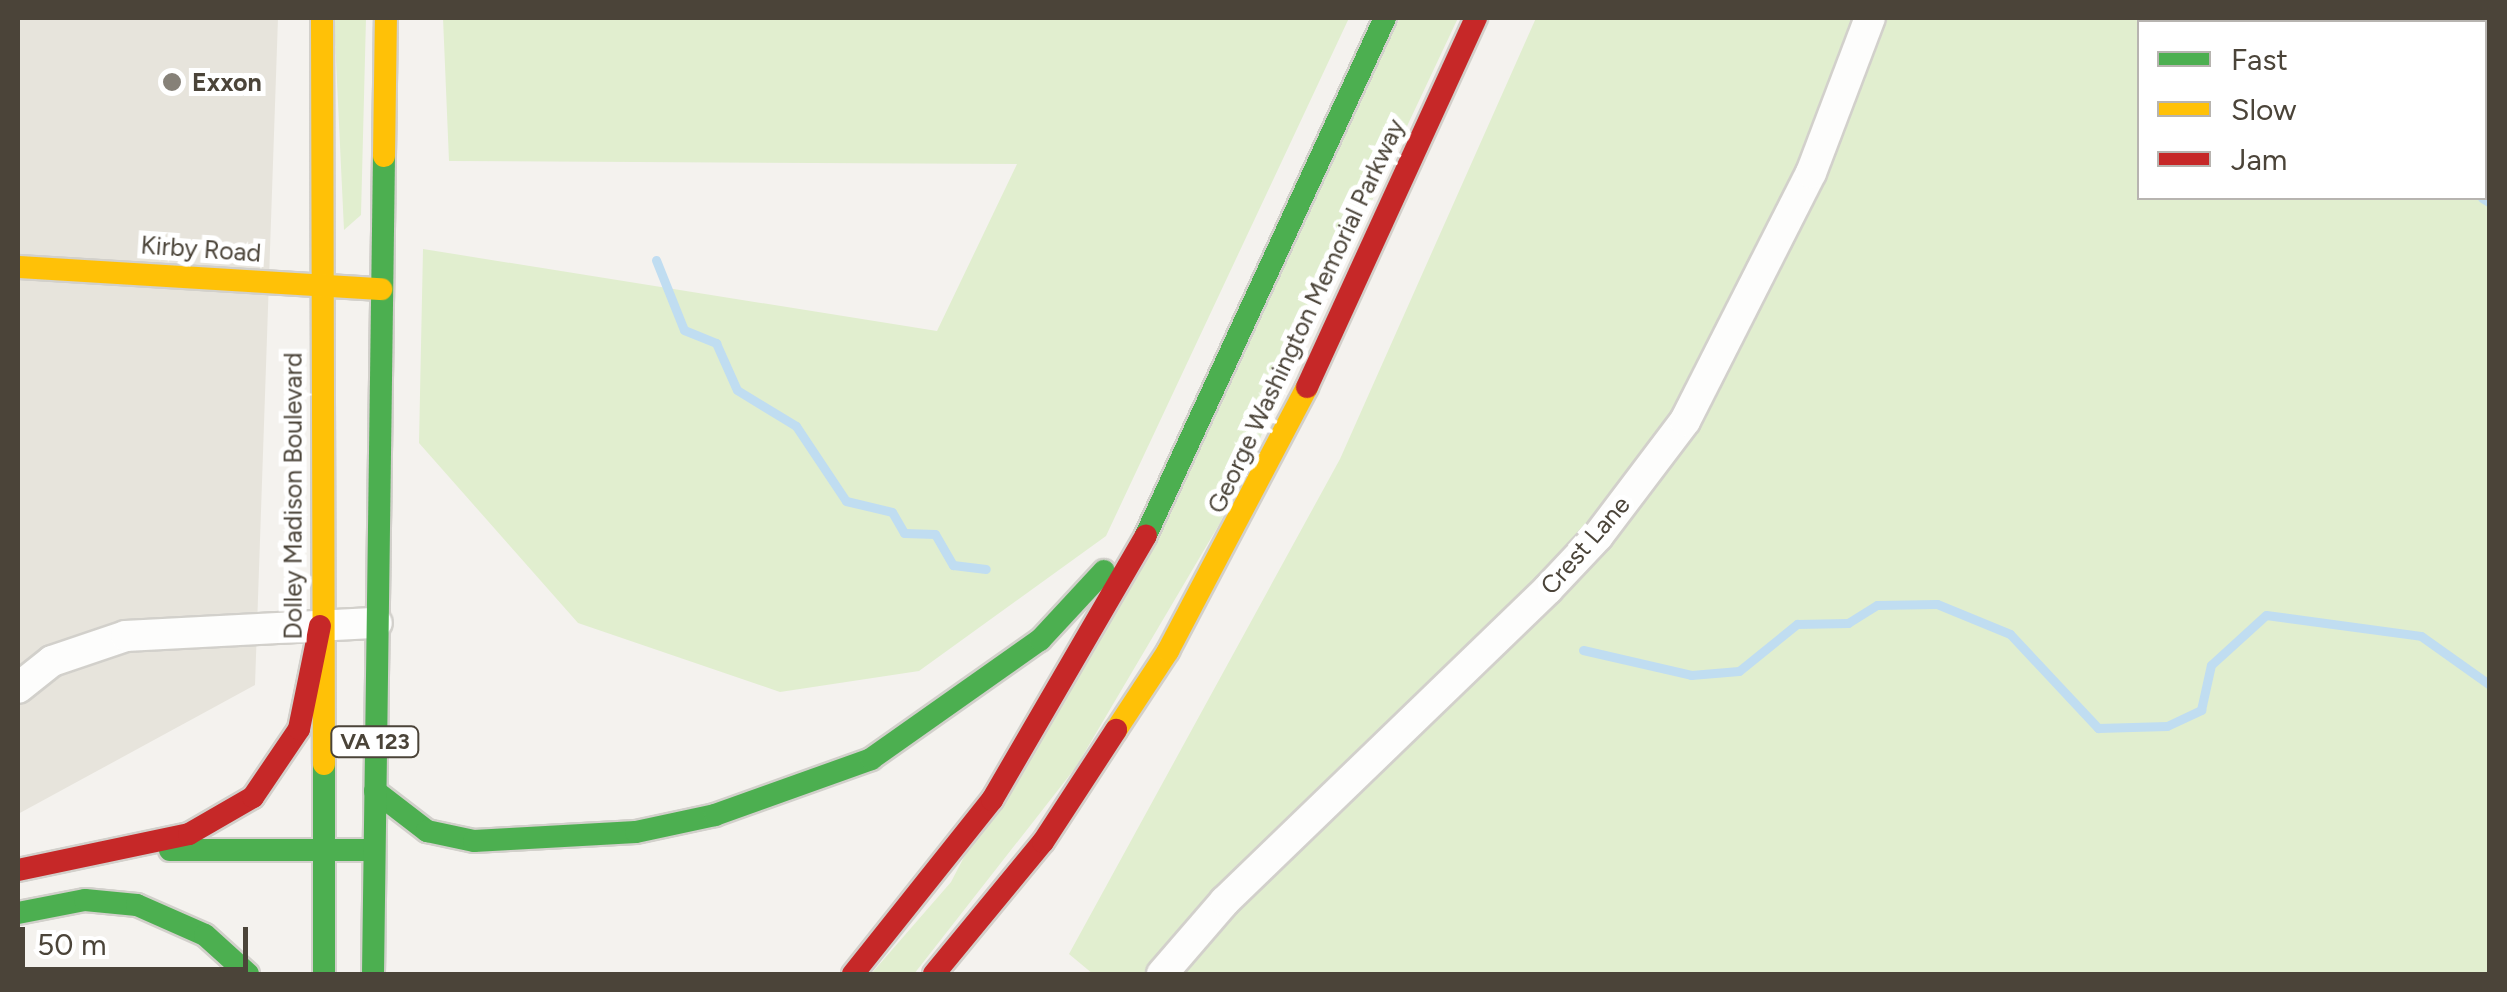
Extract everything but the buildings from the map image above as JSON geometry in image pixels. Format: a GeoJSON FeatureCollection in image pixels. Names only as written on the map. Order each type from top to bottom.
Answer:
{"type":"FeatureCollection","features":[{"type":"Feature","properties":{"kind":"main road","name":"Dolley Madison Boulevard"},"geometry":{"type":"LineString","coordinates":[[322,18],[320,626],[327,717],[324,974]]}},
{"type":"Feature","properties":{"kind":"main road","name":"VA 123"},"geometry":{"type":"LineString","coordinates":[[373,974],[386,18]]}},
{"type":"Feature","properties":{"kind":"main road","name":"George Washington Memorial Parkway"},"geometry":{"type":"LineString","coordinates":[[853,974],[932,882],[1019,759],[1108,611],[1190,444],[1385,18]]}},
{"type":"Feature","properties":{"kind":"main road","name":"George Washington Memorial Parkway"},"geometry":{"type":"LineString","coordinates":[[934,974],[1076,796],[1168,651],[1249,504],[1476,18]]}},
{"type":"Feature","properties":{"kind":"main road","name":"Kirby Road"},"geometry":{"type":"LineString","coordinates":[[18,267],[381,289]]}},
{"type":"Feature","properties":{"kind":"main road"},"geometry":{"type":"LineString","coordinates":[[375,791],[426,831],[474,841],[636,832],[716,816],[829,778],[943,713],[1040,640],[1086,597],[1190,444]]}},
{"type":"Feature","properties":{"kind":"main road"},"geometry":{"type":"LineString","coordinates":[[18,870],[189,834],[253,796],[299,729],[320,626]]}},
{"type":"Feature","properties":{"kind":"main road"},"geometry":{"type":"LineString","coordinates":[[1018,910],[1076,796]]}},
{"type":"Feature","properties":{"kind":"main road"},"geometry":{"type":"LineString","coordinates":[[112,850],[374,850]]}},
{"type":"Feature","properties":{"kind":"main road"},"geometry":{"type":"LineString","coordinates":[[18,912],[85,900],[137,905],[206,935],[248,974]]}},
{"type":"Feature","properties":{"kind":"street","name":"Crest Lane"},"geometry":{"type":"LineString","coordinates":[[1162,974],[1225,901],[1573,563],[1685,420],[1810,173],[1870,18]]}},
{"type":"Feature","properties":{"kind":"street"},"geometry":{"type":"LineString","coordinates":[[18,688],[52,661],[126,636],[377,623]]}},
{"type":"Feature","properties":{"kind":"shaded area"},"geometry":{"type":"Polygon","coordinates":[[[18,18],[278,18],[255,685],[18,814],[18,18]]]}},
{"type":"Feature","properties":{"kind":"green space"},"geometry":{"type":"Polygon","coordinates":[[[334,18],[366,18],[361,215],[344,230],[334,18]]]}},
{"type":"Feature","properties":{"kind":"green space"},"geometry":{"type":"Polygon","coordinates":[[[443,18],[1349,18],[1106,536],[919,671],[780,692],[578,623],[419,443],[423,249],[937,331],[1017,164],[449,161],[443,18]]]}},
{"type":"Feature","properties":{"kind":"green space"},"geometry":{"type":"Polygon","coordinates":[[[1400,18],[1458,18],[1220,523],[1076,767],[914,974],[871,974],[951,882],[1400,18]]]}},
{"type":"Feature","properties":{"kind":"green space"},"geometry":{"type":"Polygon","coordinates":[[[1536,18],[2489,18],[2489,974],[1093,974],[1069,954],[1340,459],[1536,18]]]}},
{"type":"Feature","properties":{"kind":"waterway"},"geometry":{"type":"LineString","coordinates":[[2485,200],[2490,203]]}},
{"type":"Feature","properties":{"kind":"waterway"},"geometry":{"type":"LineString","coordinates":[[656,260],[684,330],[716,343],[737,390],[796,426],[846,501],[892,512],[904,533],[935,534],[953,565],[986,569]]}},
{"type":"Feature","properties":{"kind":"waterway"},"geometry":{"type":"LineString","coordinates":[[1583,650],[1691,675],[1739,671],[1797,624],[1848,623],[1877,605],[1937,604],[2010,634],[2098,728],[2167,726],[2201,710],[2211,665],[2266,615],[2421,636],[2490,685]]}},
{"type":"Feature","properties":{"kind":"traffic: fast"},"geometry":{"type":"LineString","coordinates":[[1146,535],[1385,18]]}},
{"type":"Feature","properties":{"kind":"traffic: fast"},"geometry":{"type":"LineString","coordinates":[[373,974],[384,156]]}},
{"type":"Feature","properties":{"kind":"traffic: fast"},"geometry":{"type":"LineString","coordinates":[[375,791],[427,831],[474,841],[636,832],[715,815],[871,759],[1040,640],[1104,571]]}},
{"type":"Feature","properties":{"kind":"traffic: fast"},"geometry":{"type":"LineString","coordinates":[[324,764],[324,974]]}},
{"type":"Feature","properties":{"kind":"traffic: fast"},"geometry":{"type":"LineString","coordinates":[[170,850],[374,850]]}},
{"type":"Feature","properties":{"kind":"traffic: fast"},"geometry":{"type":"LineString","coordinates":[[18,913],[85,900],[137,905],[205,935],[248,974]]}},
{"type":"Feature","properties":{"kind":"traffic: slow"},"geometry":{"type":"LineString","coordinates":[[322,18],[324,764]]}},
{"type":"Feature","properties":{"kind":"traffic: slow"},"geometry":{"type":"LineString","coordinates":[[384,156],[386,18]]}},
{"type":"Feature","properties":{"kind":"traffic: slow"},"geometry":{"type":"LineString","coordinates":[[18,267],[381,289]]}},
{"type":"Feature","properties":{"kind":"traffic: slow"},"geometry":{"type":"LineString","coordinates":[[1116,730],[1168,651],[1307,387]]}},
{"type":"Feature","properties":{"kind":"traffic: jam"},"geometry":{"type":"LineString","coordinates":[[1307,387],[1476,18]]}},
{"type":"Feature","properties":{"kind":"traffic: jam"},"geometry":{"type":"LineString","coordinates":[[853,974],[992,800],[1146,535]]}},
{"type":"Feature","properties":{"kind":"traffic: jam"},"geometry":{"type":"LineString","coordinates":[[18,870],[189,834],[253,797],[299,729],[320,626]]}},
{"type":"Feature","properties":{"kind":"traffic: jam"},"geometry":{"type":"LineString","coordinates":[[934,974],[1043,842],[1116,730]]}},
{"type":"Feature","properties":{"kind":"place","name":"Exxon"},"geometry":{"type":"Point","coordinates":[172,82]}}]}
